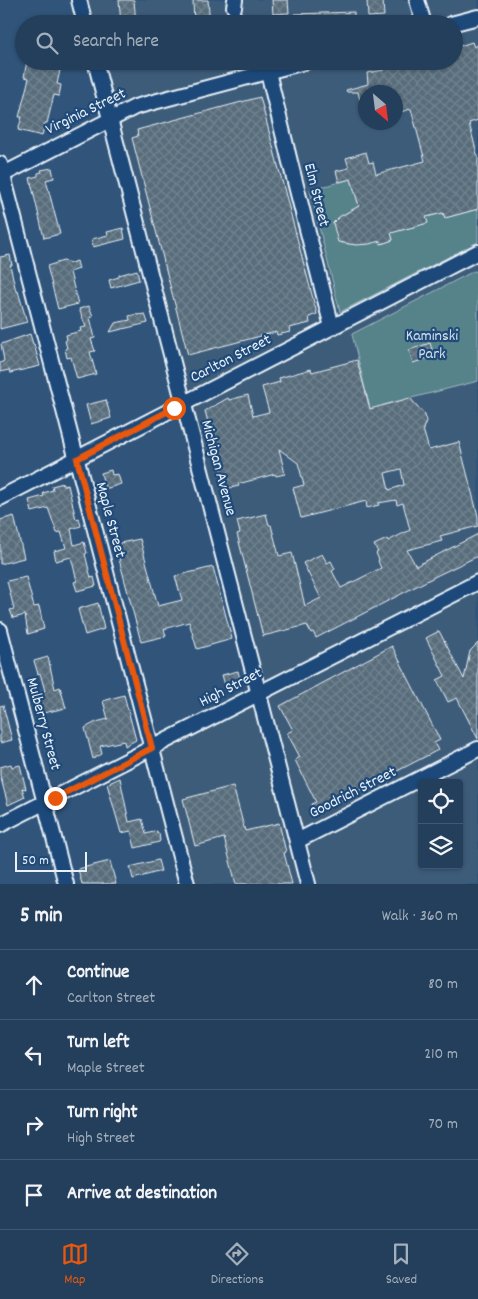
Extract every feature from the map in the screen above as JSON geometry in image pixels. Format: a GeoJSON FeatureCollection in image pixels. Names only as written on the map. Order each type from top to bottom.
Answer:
{"type":"FeatureCollection","features":[{"type":"Feature","properties":{"kind":"street"},"geometry":{"type":"LineString","coordinates":[[79,0],[83,15]]}},
{"type":"Feature","properties":{"kind":"street"},"geometry":{"type":"LineString","coordinates":[[417,0],[421,15]]}},
{"type":"Feature","properties":{"kind":"street"},"geometry":{"type":"LineString","coordinates":[[463,21],[478,17]]}},
{"type":"Feature","properties":{"kind":"street","name":"Michigan Avenue"},"geometry":{"type":"LineString","coordinates":[[97,70],[308,884]]}},
{"type":"Feature","properties":{"kind":"street","name":"Virginia Street"},"geometry":{"type":"LineString","coordinates":[[1,171],[135,106],[275,70]]}},
{"type":"Feature","properties":{"kind":"street","name":"Elm Street"},"geometry":{"type":"LineString","coordinates":[[268,72],[332,327]]}},
{"type":"Feature","properties":{"kind":"street","name":"Maple Street"},"geometry":{"type":"LineString","coordinates":[[1,171],[187,884]]}},
{"type":"Feature","properties":{"kind":"street","name":"Carlton Street"},"geometry":{"type":"LineString","coordinates":[[0,498],[478,252]]}},
{"type":"Feature","properties":{"kind":"street","name":"High Street"},"geometry":{"type":"LineString","coordinates":[[0,826],[478,582]]}},
{"type":"Feature","properties":{"kind":"street","name":"Mulberry Street"},"geometry":{"type":"LineString","coordinates":[[0,630],[66,884]]}},
{"type":"Feature","properties":{"kind":"street","name":"Goodrich Street"},"geometry":{"type":"LineString","coordinates":[[297,842],[478,748]]}},
{"type":"Feature","properties":{"kind":"shaded area"},"geometry":{"type":"Polygon","coordinates":[[[73,0],[478,0],[478,884],[182,884],[145,743],[251,689],[91,70],[463,70],[463,15],[77,15],[73,0]]]}},
{"type":"Feature","properties":{"kind":"green space","name":"Kaminski Park"},"geometry":{"type":"Polygon","coordinates":[[[351,179],[359,206],[339,217],[339,242],[360,244],[380,241],[381,244],[393,240],[391,233],[427,223],[426,217],[443,213],[445,218],[478,209],[478,242],[340,312],[310,190],[351,179]]]}},
{"type":"Feature","properties":{"kind":"green space","name":"Kaminski Park"},"geometry":{"type":"Polygon","coordinates":[[[474,271],[478,272],[478,381],[384,405],[371,413],[352,334],[474,271]]]}},
{"type":"Feature","properties":{"kind":"building"},"geometry":{"type":"Polygon","coordinates":[[[119,0],[134,0],[135,15],[120,15],[119,0]]]}},
{"type":"Feature","properties":{"kind":"building"},"geometry":{"type":"Polygon","coordinates":[[[193,0],[208,0],[209,15],[194,15],[193,0]]]}},
{"type":"Feature","properties":{"kind":"building"},"geometry":{"type":"Polygon","coordinates":[[[272,0],[288,0],[289,13],[273,14],[272,0]]]}},
{"type":"Feature","properties":{"kind":"building"},"geometry":{"type":"Polygon","coordinates":[[[367,0],[383,0],[384,15],[368,15],[367,0]]]}},
{"type":"Feature","properties":{"kind":"building"},"geometry":{"type":"Polygon","coordinates":[[[354,12],[354,15],[294,14],[354,12]]]}},
{"type":"Feature","properties":{"kind":"building"},"geometry":{"type":"Polygon","coordinates":[[[472,42],[474,47],[478,45],[478,120],[469,123],[478,158],[478,209],[445,218],[443,213],[426,217],[428,223],[391,233],[393,240],[381,244],[380,241],[356,245],[338,242],[333,223],[339,217],[359,206],[351,179],[339,182],[336,171],[349,168],[346,158],[366,152],[369,163],[373,162],[376,174],[425,161],[411,109],[403,111],[403,85],[364,85],[368,84],[367,73],[384,70],[463,70],[463,45],[472,42]]]}},
{"type":"Feature","properties":{"kind":"building"},"geometry":{"type":"Polygon","coordinates":[[[25,70],[60,70],[57,84],[61,85],[59,96],[54,95],[42,136],[18,130],[22,117],[19,117],[29,78],[24,77],[25,70]]]}},
{"type":"Feature","properties":{"kind":"building"},"geometry":{"type":"Polygon","coordinates":[[[358,87],[358,92],[347,92],[346,90],[358,87]]]}},
{"type":"Feature","properties":{"kind":"building"},"geometry":{"type":"Polygon","coordinates":[[[260,97],[317,314],[309,317],[310,323],[289,328],[290,332],[277,335],[276,332],[188,355],[132,138],[138,136],[137,130],[260,97]]]}},
{"type":"Feature","properties":{"kind":"building"},"geometry":{"type":"Polygon","coordinates":[[[52,168],[54,178],[46,180],[60,234],[44,238],[30,178],[38,176],[38,173],[42,172],[41,170],[52,168]]]}},
{"type":"Feature","properties":{"kind":"building"},"geometry":{"type":"Polygon","coordinates":[[[123,228],[125,239],[93,247],[92,239],[108,235],[107,232],[123,228]]]}},
{"type":"Feature","properties":{"kind":"building"},"geometry":{"type":"Polygon","coordinates":[[[10,255],[12,265],[10,265],[16,291],[18,291],[27,322],[0,329],[0,257],[10,255]]]}},
{"type":"Feature","properties":{"kind":"building"},"geometry":{"type":"Polygon","coordinates":[[[63,261],[71,263],[77,261],[79,269],[70,272],[78,304],[58,309],[47,266],[63,261]]]}},
{"type":"Feature","properties":{"kind":"building"},"geometry":{"type":"Polygon","coordinates":[[[137,270],[139,280],[111,288],[109,280],[137,270]]]}},
{"type":"Feature","properties":{"kind":"building"},"geometry":{"type":"Polygon","coordinates":[[[89,306],[93,316],[90,317],[95,338],[91,339],[95,351],[90,352],[96,374],[77,379],[71,357],[67,358],[65,341],[67,340],[66,335],[81,331],[80,328],[86,327],[79,309],[89,306]]]}},
{"type":"Feature","properties":{"kind":"building"},"geometry":{"type":"Polygon","coordinates":[[[145,314],[148,323],[110,332],[115,323],[130,320],[129,316],[145,314]]]}},
{"type":"Feature","properties":{"kind":"building"},"geometry":{"type":"Polygon","coordinates":[[[30,334],[40,366],[10,373],[9,370],[0,372],[0,363],[4,361],[1,344],[30,334]]]}},
{"type":"Feature","properties":{"kind":"building"},"geometry":{"type":"Polygon","coordinates":[[[430,343],[434,356],[413,363],[409,350],[430,343]]]}},
{"type":"Feature","properties":{"kind":"building"},"geometry":{"type":"Polygon","coordinates":[[[357,360],[370,409],[410,398],[425,415],[426,421],[423,429],[429,450],[459,442],[478,516],[478,526],[440,536],[442,541],[407,550],[416,566],[478,534],[478,556],[316,638],[307,625],[263,636],[237,534],[240,533],[237,521],[266,514],[269,525],[271,525],[279,556],[292,553],[305,606],[321,598],[303,563],[322,554],[327,563],[331,561],[335,569],[332,571],[341,588],[381,568],[376,553],[378,552],[374,545],[387,539],[388,541],[410,530],[403,503],[397,505],[396,500],[378,503],[379,505],[367,508],[366,501],[301,518],[293,488],[304,485],[298,463],[279,449],[285,474],[276,476],[275,474],[226,489],[205,411],[228,398],[229,400],[248,395],[253,416],[269,412],[262,387],[280,382],[279,378],[311,369],[312,372],[357,360]],[[401,469],[385,473],[389,490],[404,485],[401,469]]]}},
{"type":"Feature","properties":{"kind":"building"},"geometry":{"type":"Polygon","coordinates":[[[106,400],[111,418],[91,424],[86,405],[106,400]]]}},
{"type":"Feature","properties":{"kind":"building"},"geometry":{"type":"Polygon","coordinates":[[[111,470],[112,475],[118,474],[121,484],[105,489],[101,473],[111,470]]]}},
{"type":"Feature","properties":{"kind":"building"},"geometry":{"type":"Polygon","coordinates":[[[63,483],[63,486],[68,485],[76,519],[79,518],[81,526],[71,529],[74,545],[84,542],[91,578],[94,577],[96,586],[77,591],[74,582],[77,581],[71,557],[56,561],[54,551],[66,548],[61,532],[57,533],[48,508],[32,512],[29,500],[44,496],[43,493],[53,490],[52,486],[63,483]]]}},
{"type":"Feature","properties":{"kind":"building"},"geometry":{"type":"Polygon","coordinates":[[[14,516],[24,558],[0,564],[0,520],[14,516]]]}},
{"type":"Feature","properties":{"kind":"building"},"geometry":{"type":"Polygon","coordinates":[[[140,539],[158,606],[182,600],[175,576],[213,567],[232,639],[197,649],[189,622],[164,629],[166,636],[141,642],[115,544],[140,539]]]}},
{"type":"Feature","properties":{"kind":"building"},"geometry":{"type":"Polygon","coordinates":[[[26,577],[34,607],[39,606],[44,629],[28,634],[25,615],[13,618],[10,610],[14,609],[7,581],[26,577]]]}},
{"type":"Feature","properties":{"kind":"building"},"geometry":{"type":"Polygon","coordinates":[[[98,603],[104,629],[85,635],[78,609],[98,603]]]}},
{"type":"Feature","properties":{"kind":"building"},"geometry":{"type":"Polygon","coordinates":[[[439,631],[464,679],[470,651],[478,643],[478,739],[457,698],[448,702],[437,680],[445,676],[426,638],[439,631]]]}},
{"type":"Feature","properties":{"kind":"building"},"geometry":{"type":"Polygon","coordinates":[[[392,646],[440,740],[434,743],[438,750],[316,813],[311,804],[316,802],[295,760],[300,757],[287,733],[293,730],[280,706],[392,646]]]}},
{"type":"Feature","properties":{"kind":"building"},"geometry":{"type":"Polygon","coordinates":[[[48,657],[55,689],[60,687],[66,708],[39,714],[31,695],[45,691],[40,673],[38,674],[34,661],[48,657]]]}},
{"type":"Feature","properties":{"kind":"building"},"geometry":{"type":"Polygon","coordinates":[[[238,671],[241,684],[226,688],[222,675],[238,671]]]}},
{"type":"Feature","properties":{"kind":"building"},"geometry":{"type":"Polygon","coordinates":[[[124,695],[136,740],[125,746],[124,741],[100,746],[102,754],[93,759],[85,728],[96,722],[108,719],[103,701],[124,695]]]}},
{"type":"Feature","properties":{"kind":"building"},"geometry":{"type":"Polygon","coordinates":[[[3,705],[12,740],[0,743],[0,706],[3,705]]]}},
{"type":"Feature","properties":{"kind":"building"},"geometry":{"type":"Polygon","coordinates":[[[11,764],[12,767],[20,765],[26,789],[22,788],[25,797],[8,805],[0,775],[0,767],[11,764]]]}},
{"type":"Feature","properties":{"kind":"building"},"geometry":{"type":"Polygon","coordinates":[[[120,778],[129,822],[142,819],[146,834],[157,831],[157,834],[159,833],[159,842],[135,848],[131,831],[121,833],[107,784],[120,778]]]}},
{"type":"Feature","properties":{"kind":"building"},"geometry":{"type":"Polygon","coordinates":[[[233,786],[245,831],[279,823],[292,884],[236,884],[224,838],[195,846],[183,799],[233,786]]]}},
{"type":"Feature","properties":{"kind":"building"},"geometry":{"type":"Polygon","coordinates":[[[158,860],[161,871],[133,879],[130,867],[158,860]]]}},
{"type":"Feature","properties":{"kind":"building"},"geometry":{"type":"Polygon","coordinates":[[[110,861],[116,884],[82,884],[78,869],[110,861]]]}},
{"type":"Feature","properties":{"kind":"route"},"geometry":{"type":"LineString","coordinates":[[55,798],[152,748],[77,459],[174,408]]}}]}
